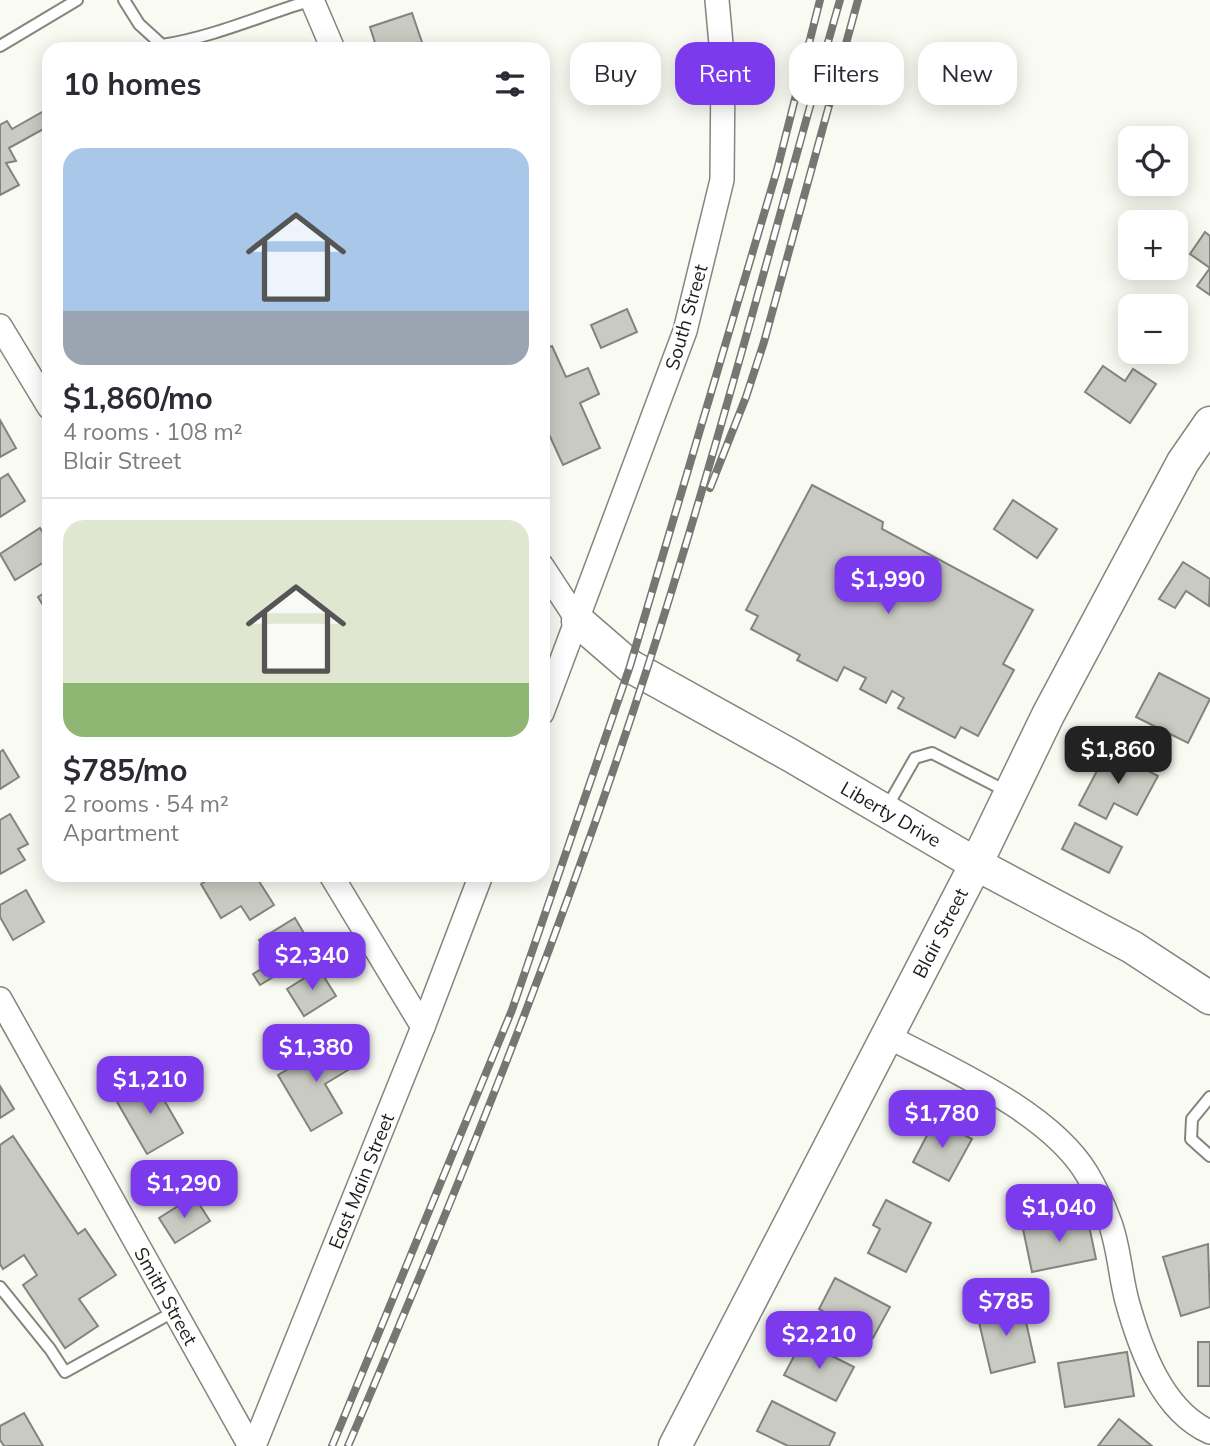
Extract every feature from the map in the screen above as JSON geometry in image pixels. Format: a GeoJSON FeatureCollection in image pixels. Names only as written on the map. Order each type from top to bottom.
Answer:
{"type":"FeatureCollection","features":[{"type":"Feature","properties":{"kind":"street"},"geometry":{"type":"LineString","coordinates":[[312,0],[330,42]]}},
{"type":"Feature","properties":{"kind":"street","name":"South Street"},"geometry":{"type":"LineString","coordinates":[[578,621],[685,331],[722,180],[723,66],[717,0]]}},
{"type":"Feature","properties":{"kind":"street"},"geometry":{"type":"LineString","coordinates":[[0,326],[42,395]]}},
{"type":"Feature","properties":{"kind":"street","name":"Blair Street"},"geometry":{"type":"LineString","coordinates":[[675,1446],[976,864],[1048,715],[1183,462],[1210,423]]}},
{"type":"Feature","properties":{"kind":"street"},"geometry":{"type":"LineString","coordinates":[[550,578],[578,621],[550,693]]}},
{"type":"Feature","properties":{"kind":"street","name":"Liberty Drive"},"geometry":{"type":"LineString","coordinates":[[578,621],[630,666],[976,864],[1132,947],[1210,998]]}},
{"type":"Feature","properties":{"kind":"street"},"geometry":{"type":"LineString","coordinates":[[335,882],[423,1027]]}},
{"type":"Feature","properties":{"kind":"street","name":"East Main Street"},"geometry":{"type":"LineString","coordinates":[[252,1446],[423,1027],[478,882]]}},
{"type":"Feature","properties":{"kind":"street","name":"Smith Street"},"geometry":{"type":"LineString","coordinates":[[0,999],[252,1446]]}},
{"type":"Feature","properties":{"kind":"street"},"geometry":{"type":"LineString","coordinates":[[887,1036],[1014,1106],[1053,1135],[1087,1173],[1110,1224],[1127,1301],[1147,1358],[1162,1389],[1195,1425],[1210,1432]]}},
{"type":"Feature","properties":{"kind":"lane"},"geometry":{"type":"LineString","coordinates":[[0,46],[77,0]]}},
{"type":"Feature","properties":{"kind":"lane"},"geometry":{"type":"LineString","coordinates":[[124,0],[139,24],[159,42]]}},
{"type":"Feature","properties":{"kind":"lane"},"geometry":{"type":"LineString","coordinates":[[182,42],[196,40],[252,18],[312,0]]}},
{"type":"Feature","properties":{"kind":"lane"},"geometry":{"type":"LineString","coordinates":[[885,811],[915,758],[932,753],[1010,793]]}},
{"type":"Feature","properties":{"kind":"lane"},"geometry":{"type":"LineString","coordinates":[[1210,1097],[1192,1119],[1191,1139],[1210,1156]]}},
{"type":"Feature","properties":{"kind":"lane"},"geometry":{"type":"LineString","coordinates":[[0,1287],[65,1372],[175,1311]]}},
{"type":"Feature","properties":{"kind":"building"},"geometry":{"type":"Polygon","coordinates":[[[412,13],[422,42],[375,42],[370,27],[412,13]]]}},
{"type":"Feature","properties":{"kind":"building"},"geometry":{"type":"Polygon","coordinates":[[[42,112],[42,130],[9,148],[16,161],[6,163],[19,185],[0,195],[0,125],[7,121],[12,129],[42,112]]]}},
{"type":"Feature","properties":{"kind":"building"},"geometry":{"type":"Polygon","coordinates":[[[1205,232],[1210,236],[1210,268],[1190,254],[1205,232]]]}},
{"type":"Feature","properties":{"kind":"building"},"geometry":{"type":"Polygon","coordinates":[[[1210,268],[1210,295],[1197,286],[1210,268]]]}},
{"type":"Feature","properties":{"kind":"building"},"geometry":{"type":"Polygon","coordinates":[[[627,309],[637,332],[601,348],[591,325],[627,309]]]}},
{"type":"Feature","properties":{"kind":"building"},"geometry":{"type":"Polygon","coordinates":[[[552,346],[566,377],[588,368],[599,394],[580,403],[600,448],[563,465],[550,437],[552,346]]]}},
{"type":"Feature","properties":{"kind":"building"},"geometry":{"type":"Polygon","coordinates":[[[1103,366],[1125,381],[1133,369],[1156,384],[1130,423],[1085,392],[1103,366]]]}},
{"type":"Feature","properties":{"kind":"building"},"geometry":{"type":"Polygon","coordinates":[[[0,420],[16,448],[0,457],[0,420]]]}},
{"type":"Feature","properties":{"kind":"building"},"geometry":{"type":"Polygon","coordinates":[[[8,474],[25,501],[0,517],[0,479],[8,474]]]}},
{"type":"Feature","properties":{"kind":"building"},"geometry":{"type":"Polygon","coordinates":[[[812,485],[883,522],[882,529],[1033,610],[1003,664],[1014,670],[978,736],[961,727],[955,738],[898,708],[904,698],[892,691],[886,703],[860,689],[866,678],[844,667],[837,681],[797,660],[800,655],[751,629],[758,616],[746,610],[812,485]]]}},
{"type":"Feature","properties":{"kind":"building"},"geometry":{"type":"Polygon","coordinates":[[[1013,500],[1057,529],[1037,558],[994,529],[1013,500]]]}},
{"type":"Feature","properties":{"kind":"building"},"geometry":{"type":"Polygon","coordinates":[[[40,528],[42,531],[42,563],[15,580],[0,554],[40,528]]]}},
{"type":"Feature","properties":{"kind":"building"},"geometry":{"type":"Polygon","coordinates":[[[1183,562],[1210,579],[1209,606],[1186,591],[1175,608],[1159,599],[1183,562]]]}},
{"type":"Feature","properties":{"kind":"building"},"geometry":{"type":"Polygon","coordinates":[[[1159,673],[1210,699],[1188,743],[1136,717],[1159,673]]]}},
{"type":"Feature","properties":{"kind":"building"},"geometry":{"type":"Polygon","coordinates":[[[3,750],[19,777],[0,789],[0,752],[3,750]]]}},
{"type":"Feature","properties":{"kind":"building"},"geometry":{"type":"Polygon","coordinates":[[[1108,750],[1158,776],[1137,815],[1114,803],[1106,819],[1079,805],[1108,750]]]}},
{"type":"Feature","properties":{"kind":"building"},"geometry":{"type":"Polygon","coordinates":[[[10,814],[28,844],[18,849],[25,860],[0,874],[0,820],[10,814]]]}},
{"type":"Feature","properties":{"kind":"building"},"geometry":{"type":"Polygon","coordinates":[[[1075,823],[1122,847],[1109,873],[1062,849],[1075,823]]]}},
{"type":"Feature","properties":{"kind":"building"},"geometry":{"type":"Polygon","coordinates":[[[259,882],[274,905],[250,920],[241,906],[221,918],[201,884],[259,882]]]}},
{"type":"Feature","properties":{"kind":"building"},"geometry":{"type":"Polygon","coordinates":[[[26,890],[44,922],[13,940],[0,917],[0,905],[26,890]]]}},
{"type":"Feature","properties":{"kind":"building"},"geometry":{"type":"Polygon","coordinates":[[[295,918],[315,952],[260,985],[253,974],[273,962],[259,940],[295,918]]]}},
{"type":"Feature","properties":{"kind":"building"},"geometry":{"type":"Polygon","coordinates":[[[319,969],[336,996],[304,1016],[287,989],[319,969]]]}},
{"type":"Feature","properties":{"kind":"building"},"geometry":{"type":"Polygon","coordinates":[[[337,1040],[353,1067],[325,1084],[342,1113],[311,1131],[278,1075],[337,1040]]]}},
{"type":"Feature","properties":{"kind":"building"},"geometry":{"type":"Polygon","coordinates":[[[152,1079],[183,1133],[147,1154],[116,1100],[152,1079]]]}},
{"type":"Feature","properties":{"kind":"building"},"geometry":{"type":"Polygon","coordinates":[[[0,1086],[14,1109],[0,1118],[0,1086]]]}},
{"type":"Feature","properties":{"kind":"building"},"geometry":{"type":"Polygon","coordinates":[[[935,1120],[972,1139],[949,1181],[913,1162],[935,1120]]]}},
{"type":"Feature","properties":{"kind":"building"},"geometry":{"type":"Polygon","coordinates":[[[13,1136],[78,1234],[85,1229],[116,1275],[79,1299],[98,1326],[65,1348],[23,1285],[37,1275],[24,1255],[3,1269],[0,1264],[0,1145],[13,1136]]]}},
{"type":"Feature","properties":{"kind":"building"},"geometry":{"type":"Polygon","coordinates":[[[194,1196],[210,1221],[175,1243],[159,1218],[194,1196]]]}},
{"type":"Feature","properties":{"kind":"building"},"geometry":{"type":"Polygon","coordinates":[[[886,1200],[931,1223],[906,1272],[868,1253],[880,1229],[873,1225],[886,1200]]]}},
{"type":"Feature","properties":{"kind":"building"},"geometry":{"type":"Polygon","coordinates":[[[1087,1216],[1096,1259],[1032,1272],[1023,1229],[1087,1216]]]}},
{"type":"Feature","properties":{"kind":"building"},"geometry":{"type":"Polygon","coordinates":[[[1208,1244],[1210,1307],[1181,1316],[1163,1257],[1208,1244]]]}},
{"type":"Feature","properties":{"kind":"building"},"geometry":{"type":"Polygon","coordinates":[[[835,1278],[890,1307],[873,1338],[819,1309],[835,1278]]]}},
{"type":"Feature","properties":{"kind":"building"},"geometry":{"type":"Polygon","coordinates":[[[1022,1304],[1035,1362],[991,1373],[977,1314],[1022,1304]]]}},
{"type":"Feature","properties":{"kind":"building"},"geometry":{"type":"Polygon","coordinates":[[[802,1341],[854,1367],[836,1401],[784,1375],[802,1341]]]}},
{"type":"Feature","properties":{"kind":"building"},"geometry":{"type":"Polygon","coordinates":[[[1198,1342],[1210,1342],[1210,1386],[1198,1386],[1198,1342]]]}},
{"type":"Feature","properties":{"kind":"building"},"geometry":{"type":"Polygon","coordinates":[[[1127,1352],[1134,1396],[1065,1407],[1058,1363],[1127,1352]]]}},
{"type":"Feature","properties":{"kind":"building"},"geometry":{"type":"Polygon","coordinates":[[[772,1401],[835,1433],[829,1446],[788,1446],[757,1431],[772,1401]]]}},
{"type":"Feature","properties":{"kind":"building"},"geometry":{"type":"Polygon","coordinates":[[[24,1413],[43,1446],[4,1446],[0,1440],[0,1426],[24,1413]]]}},
{"type":"Feature","properties":{"kind":"building"},"geometry":{"type":"Polygon","coordinates":[[[1119,1419],[1152,1446],[1098,1446],[1119,1419]]]}},
{"type":"Feature","properties":{"kind":"railway"},"geometry":{"type":"LineString","coordinates":[[332,1446],[512,1010],[630,666],[777,170],[820,0]]}},
{"type":"Feature","properties":{"kind":"railway"},"geometry":{"type":"LineString","coordinates":[[348,1446],[429,1255],[506,1062],[613,770],[698,505],[840,0]]}},
{"type":"Feature","properties":{"kind":"railway"},"geometry":{"type":"LineString","coordinates":[[710,488],[746,397],[764,342],[858,0]]}}]}
